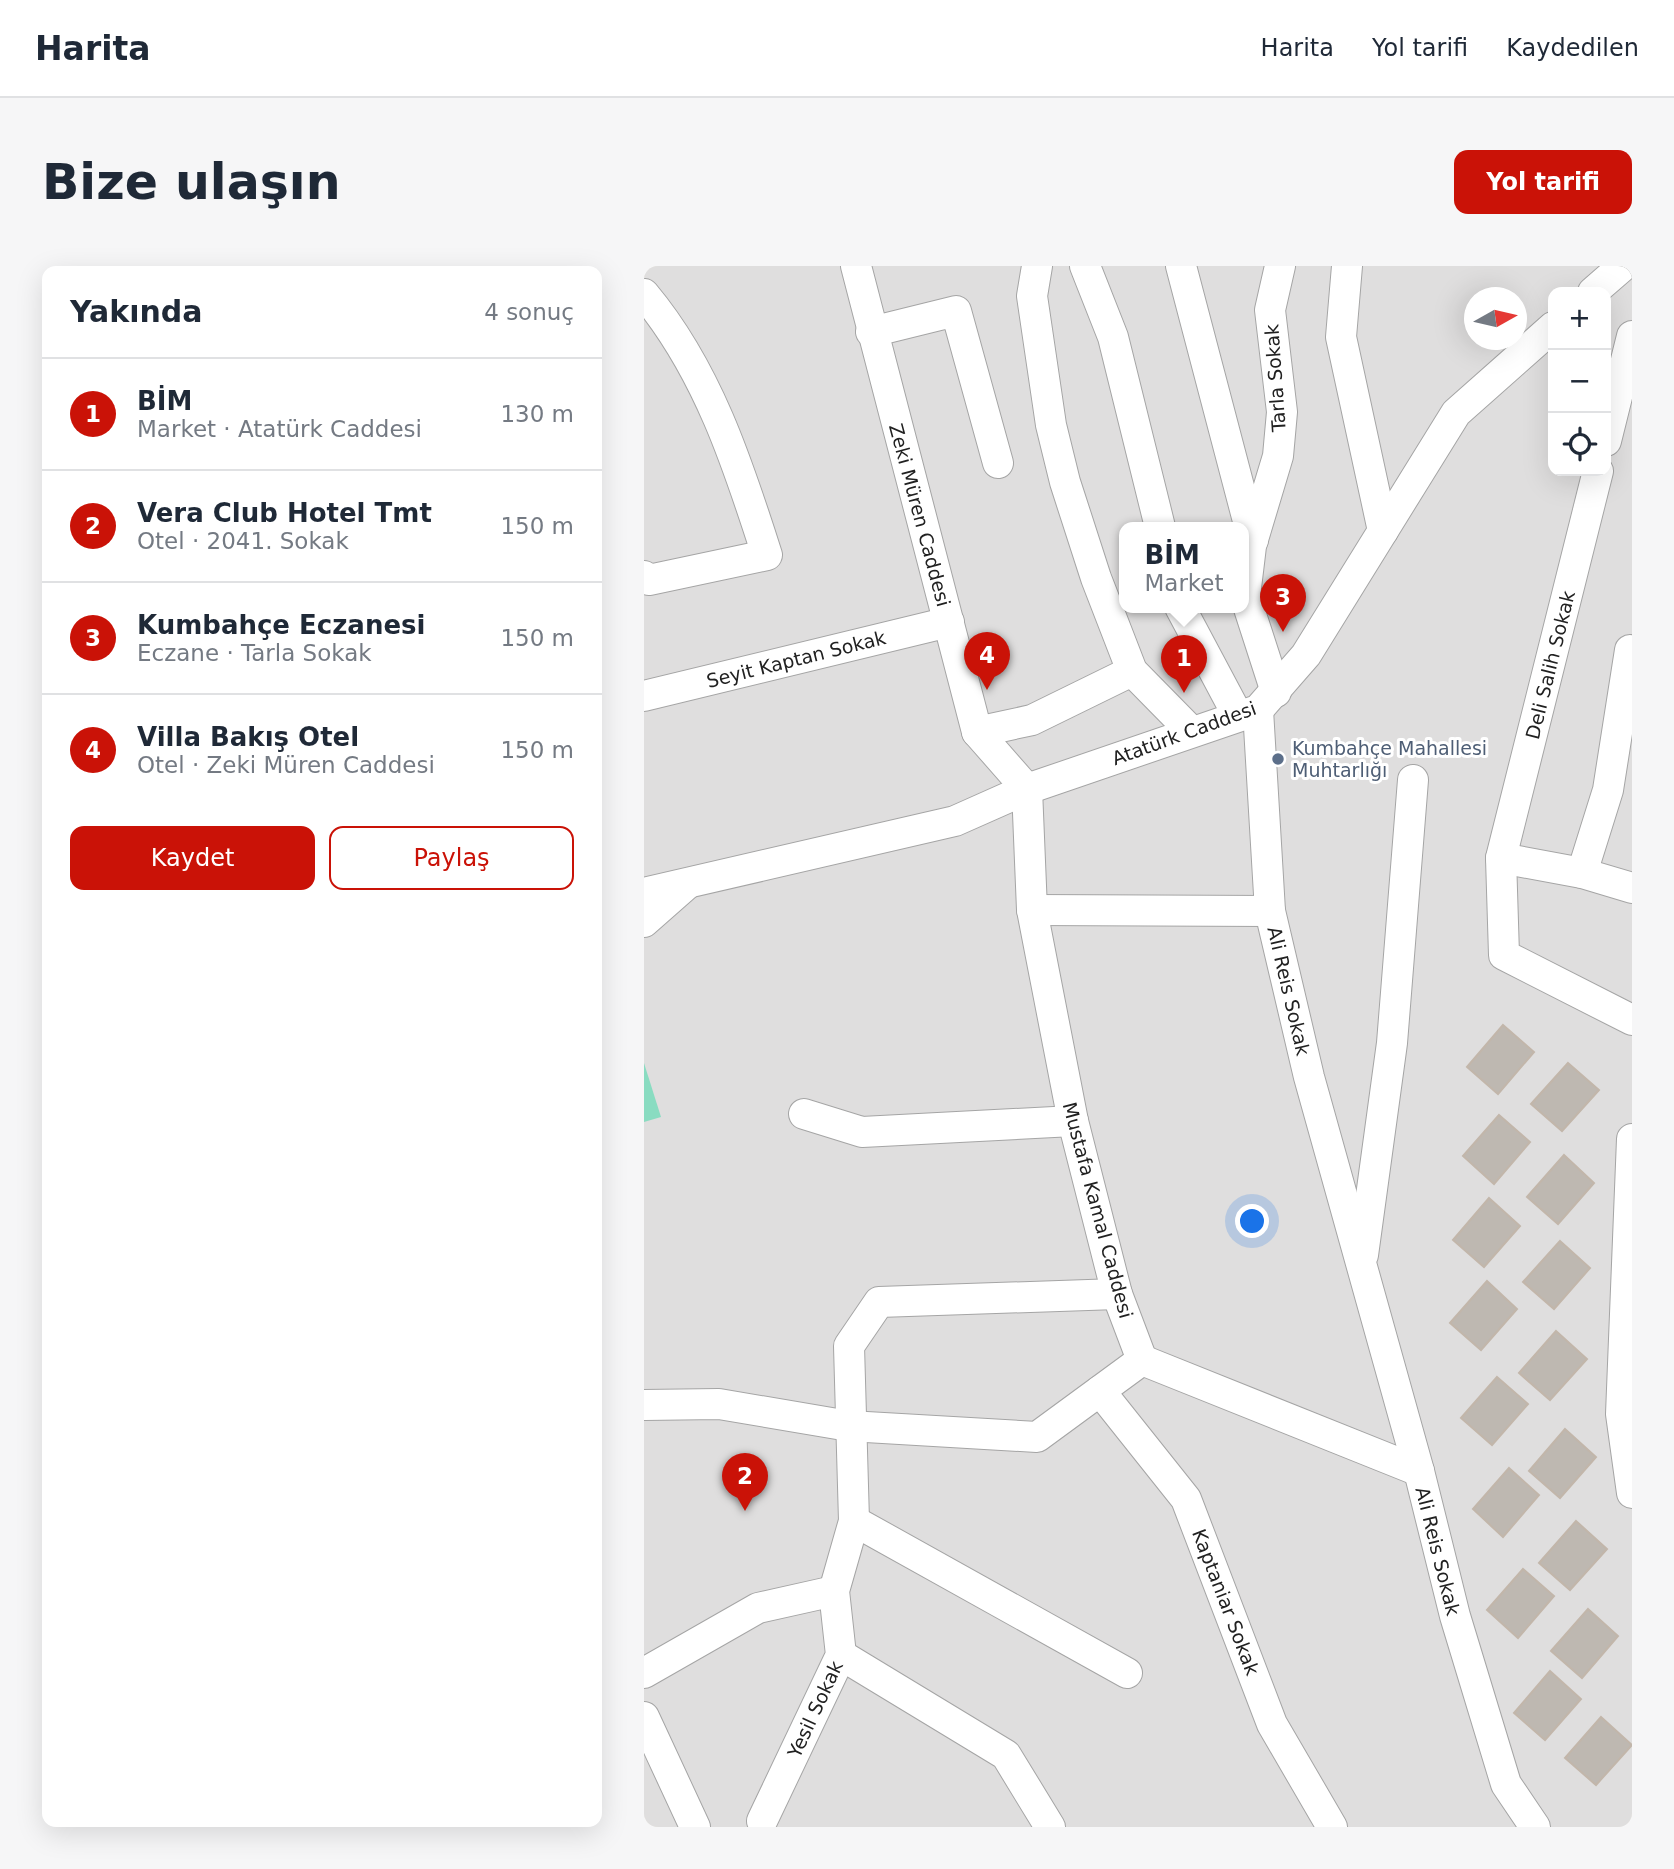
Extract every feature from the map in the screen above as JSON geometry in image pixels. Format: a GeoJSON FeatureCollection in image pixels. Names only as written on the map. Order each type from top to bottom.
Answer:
{"type":"FeatureCollection","features":[{"type":"Feature","properties":{"kind":"street","name":"Zeki Müren Caddesi"},"geometry":{"type":"LineString","coordinates":[[856,266],[977,732],[1027,789]]}},
{"type":"Feature","properties":{"kind":"street"},"geometry":{"type":"LineString","coordinates":[[1037,266],[1032,296],[1051,425],[1065,482],[1092,566],[1132,671],[1191,731]]}},
{"type":"Feature","properties":{"kind":"street"},"geometry":{"type":"LineString","coordinates":[[1085,266],[1113,337],[1159,522]]}},
{"type":"Feature","properties":{"kind":"street"},"geometry":{"type":"LineString","coordinates":[[1181,266],[1248,522]]}},
{"type":"Feature","properties":{"kind":"street"},"geometry":{"type":"LineString","coordinates":[[1347,266],[1341,337],[1383,531]]}},
{"type":"Feature","properties":{"kind":"street"},"geometry":{"type":"LineString","coordinates":[[1600,287],[1623,266]]}},
{"type":"Feature","properties":{"kind":"street","name":"Tarla Sokak"},"geometry":{"type":"LineString","coordinates":[[1249,568],[1253,540],[1279,456],[1282,412],[1270,310],[1276,271]]}},
{"type":"Feature","properties":{"kind":"street"},"geometry":{"type":"LineString","coordinates":[[644,294],[684,349],[701,384],[737,463],[767,555],[649,580],[644,576]]}},
{"type":"Feature","properties":{"kind":"street"},"geometry":{"type":"LineString","coordinates":[[871,332],[956,311],[998,463]]}},
{"type":"Feature","properties":{"kind":"street","name":"Atatürk Caddesi"},"geometry":{"type":"LineString","coordinates":[[644,893],[955,821],[1027,789],[1258,706],[1306,655],[1456,413],[1548,331]]}},
{"type":"Feature","properties":{"kind":"street"},"geometry":{"type":"LineString","coordinates":[[1611,421],[1632,337]]}},
{"type":"Feature","properties":{"kind":"street","name":"Deli Salih Sokak"},"geometry":{"type":"LineString","coordinates":[[1597,476],[1501,858],[1504,955],[1632,1020]]}},
{"type":"Feature","properties":{"kind":"street"},"geometry":{"type":"LineString","coordinates":[[1249,525],[1253,540]]}},
{"type":"Feature","properties":{"kind":"street"},"geometry":{"type":"LineString","coordinates":[[1185,613],[1258,706]]}},
{"type":"Feature","properties":{"kind":"street","name":"Tarla Sokak"},"geometry":{"type":"LineString","coordinates":[[1247,613],[1258,706]]}},
{"type":"Feature","properties":{"kind":"street","name":"Seyit Kaptan Sokak"},"geometry":{"type":"LineString","coordinates":[[644,696],[949,622]]}},
{"type":"Feature","properties":{"kind":"street"},"geometry":{"type":"LineString","coordinates":[[1583,873],[1620,793],[1630,650]]}},
{"type":"Feature","properties":{"kind":"street"},"geometry":{"type":"LineString","coordinates":[[977,732],[1032,720],[1132,671]]}},
{"type":"Feature","properties":{"kind":"street","name":"Ali Reis Sokak"},"geometry":{"type":"LineString","coordinates":[[1258,706],[1270,911],[1309,1077],[1419,1471],[1455,1616],[1506,1784],[1535,1827]]}},
{"type":"Feature","properties":{"kind":"street","name":"Ali Reis Sokak"},"geometry":{"type":"LineString","coordinates":[[1362,1266],[1392,1043],[1413,780]]}},
{"type":"Feature","properties":{"kind":"street","name":"Mustafa Kamal Caddesi"},"geometry":{"type":"LineString","coordinates":[[1027,789],[1032,910],[1073,1121],[1116,1294],[1142,1360]]}},
{"type":"Feature","properties":{"kind":"street"},"geometry":{"type":"LineString","coordinates":[[1501,858],[1583,873],[1632,888]]}},
{"type":"Feature","properties":{"kind":"street"},"geometry":{"type":"LineString","coordinates":[[644,922],[689,883]]}},
{"type":"Feature","properties":{"kind":"street"},"geometry":{"type":"LineString","coordinates":[[1032,910],[1270,911]]}},
{"type":"Feature","properties":{"kind":"street"},"geometry":{"type":"LineString","coordinates":[[803,1114],[862,1132],[1073,1121]]}},
{"type":"Feature","properties":{"kind":"street"},"geometry":{"type":"LineString","coordinates":[[1632,1139],[1621,1414],[1632,1493]]}},
{"type":"Feature","properties":{"kind":"street","name":"Yesil Sokak"},"geometry":{"type":"LineString","coordinates":[[760,1825],[841,1655],[834,1591],[854,1521],[849,1426],[849,1346],[878,1302],[1116,1294]]}},
{"type":"Feature","properties":{"kind":"street"},"geometry":{"type":"LineString","coordinates":[[644,1405],[719,1404],[849,1426],[1037,1437],[1142,1360],[1419,1471]]}},
{"type":"Feature","properties":{"kind":"street","name":"Kaptaniar Sokak"},"geometry":{"type":"LineString","coordinates":[[1100,1391],[1186,1499],[1272,1724],[1332,1827]]}},
{"type":"Feature","properties":{"kind":"street"},"geometry":{"type":"LineString","coordinates":[[854,1521],[1127,1672]]}},
{"type":"Feature","properties":{"kind":"street"},"geometry":{"type":"LineString","coordinates":[[644,1673],[758,1608],[834,1591]]}},
{"type":"Feature","properties":{"kind":"street"},"geometry":{"type":"LineString","coordinates":[[841,1655],[1006,1755],[1051,1827]]}},
{"type":"Feature","properties":{"kind":"street"},"geometry":{"type":"LineString","coordinates":[[644,1717],[695,1827]]}},
{"type":"Feature","properties":{"kind":"shaded area"},"geometry":{"type":"Polygon","coordinates":[[[644,266],[1632,266],[1632,1827],[644,1827],[644,266]]]}},
{"type":"Feature","properties":{"kind":"green space"},"geometry":{"type":"Polygon","coordinates":[[[644,1063],[661,1117],[644,1122],[644,1063]]]}},
{"type":"Feature","properties":{"kind":"building"},"geometry":{"type":"Polygon","coordinates":[[[1503,1025],[1534,1052],[1498,1094],[1467,1067],[1503,1025]]]}},
{"type":"Feature","properties":{"kind":"building"},"geometry":{"type":"Polygon","coordinates":[[[1568,1063],[1599,1090],[1562,1131],[1531,1104],[1568,1063]]]}},
{"type":"Feature","properties":{"kind":"building"},"geometry":{"type":"Polygon","coordinates":[[[1499,1115],[1530,1142],[1494,1184],[1463,1156],[1499,1115]]]}},
{"type":"Feature","properties":{"kind":"building"},"geometry":{"type":"Polygon","coordinates":[[[1564,1155],[1594,1183],[1558,1224],[1527,1197],[1564,1155]]]}},
{"type":"Feature","properties":{"kind":"building"},"geometry":{"type":"Polygon","coordinates":[[[1489,1198],[1520,1226],[1484,1267],[1453,1240],[1489,1198]]]}},
{"type":"Feature","properties":{"kind":"building"},"geometry":{"type":"Polygon","coordinates":[[[1560,1241],[1590,1268],[1554,1309],[1523,1282],[1560,1241]]]}},
{"type":"Feature","properties":{"kind":"building"},"geometry":{"type":"Polygon","coordinates":[[[1487,1281],[1517,1309],[1481,1350],[1450,1323],[1487,1281]]]}},
{"type":"Feature","properties":{"kind":"building"},"geometry":{"type":"Polygon","coordinates":[[[1556,1331],[1587,1359],[1550,1400],[1519,1373],[1556,1331]]]}},
{"type":"Feature","properties":{"kind":"building"},"geometry":{"type":"Polygon","coordinates":[[[1497,1377],[1528,1404],[1492,1445],[1461,1418],[1497,1377]]]}},
{"type":"Feature","properties":{"kind":"building"},"geometry":{"type":"Polygon","coordinates":[[[1565,1429],[1596,1457],[1560,1498],[1529,1471],[1565,1429]]]}},
{"type":"Feature","properties":{"kind":"building"},"geometry":{"type":"Polygon","coordinates":[[[1509,1468],[1539,1495],[1503,1537],[1473,1509],[1509,1468]]]}},
{"type":"Feature","properties":{"kind":"building"},"geometry":{"type":"Polygon","coordinates":[[[1576,1521],[1607,1549],[1570,1590],[1539,1563],[1576,1521]]]}},
{"type":"Feature","properties":{"kind":"building"},"geometry":{"type":"Polygon","coordinates":[[[1523,1569],[1554,1596],[1518,1638],[1487,1610],[1523,1569]]]}},
{"type":"Feature","properties":{"kind":"building"},"geometry":{"type":"Polygon","coordinates":[[[1588,1609],[1618,1636],[1582,1678],[1551,1651],[1588,1609]]]}},
{"type":"Feature","properties":{"kind":"building"},"geometry":{"type":"Polygon","coordinates":[[[1550,1671],[1581,1699],[1545,1740],[1514,1713],[1550,1671]]]}},
{"type":"Feature","properties":{"kind":"building"},"geometry":{"type":"Polygon","coordinates":[[[1601,1717],[1632,1745],[1596,1785],[1565,1758],[1601,1717]]]}},
{"type":"Feature","properties":{"kind":"place","name":"Kumbahçe Eczanesi"},"geometry":{"type":"Point","coordinates":[1283,632]}},
{"type":"Feature","properties":{"kind":"place","name":"Villa Bakış Otel"},"geometry":{"type":"Point","coordinates":[987,690]}},
{"type":"Feature","properties":{"kind":"place","name":"BİM"},"geometry":{"type":"Point","coordinates":[1184,693]}},
{"type":"Feature","properties":{"kind":"place","name":"Kumbahçe Mahallesi Muhtarlığı"},"geometry":{"type":"Point","coordinates":[1278,759]}},
{"type":"Feature","properties":{"kind":"place","name":"Vera Club Hotel Tmt"},"geometry":{"type":"Point","coordinates":[745,1511]}}]}
